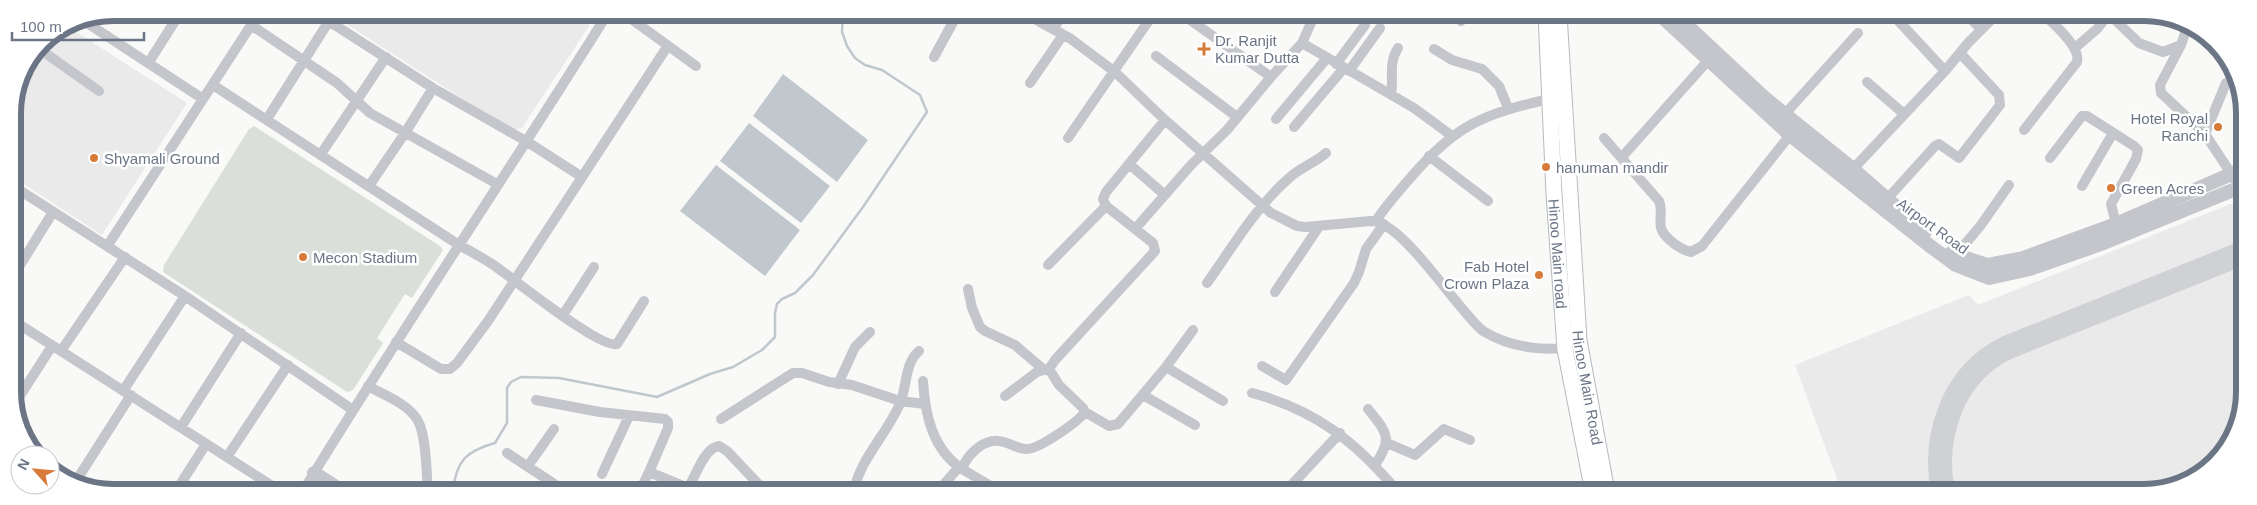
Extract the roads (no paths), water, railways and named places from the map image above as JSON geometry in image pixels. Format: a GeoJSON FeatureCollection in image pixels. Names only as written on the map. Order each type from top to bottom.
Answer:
{"type":"FeatureCollection","features":[{"type":"Feature","properties":{"kind":"main road","name":"Hinoo Main road"},"geometry":{"type":"LineString","coordinates":[[1546,21],[1549,99],[1573,347],[1592,484]]}},
{"type":"Feature","properties":{"kind":"main road","name":"Hinoo Main Road"},"geometry":{"type":"LineString","coordinates":[[1559,21],[1573,347],[1605,484]]}},
{"type":"Feature","properties":{"kind":"street"},"geometry":{"type":"LineString","coordinates":[[149,62],[174,21]]}},
{"type":"Feature","properties":{"kind":"street"},"geometry":{"type":"LineString","coordinates":[[108,246],[254,21]]}},
{"type":"Feature","properties":{"kind":"street"},"geometry":{"type":"LineString","coordinates":[[267,119],[329,21],[433,88],[526,141],[582,176]]}},
{"type":"Feature","properties":{"kind":"street"},"geometry":{"type":"LineString","coordinates":[[308,484],[396,342],[603,21]]}},
{"type":"Feature","properties":{"kind":"street"},"geometry":{"type":"LineString","coordinates":[[641,21],[667,47],[696,66]]}},
{"type":"Feature","properties":{"kind":"street"},"geometry":{"type":"LineString","coordinates":[[934,57],[954,21]]}},
{"type":"Feature","properties":{"kind":"street"},"geometry":{"type":"LineString","coordinates":[[1038,21],[1063,35],[1115,72],[1165,120],[1262,205],[1283,220],[1297,226],[1318,228],[1380,223],[1421,258],[1483,331],[1497,338],[1527,346],[1550,350],[1573,347]]}},
{"type":"Feature","properties":{"kind":"street"},"geometry":{"type":"LineString","coordinates":[[1053,29],[1058,21]]}},
{"type":"Feature","properties":{"kind":"street"},"geometry":{"type":"LineString","coordinates":[[1068,138],[1149,21]]}},
{"type":"Feature","properties":{"kind":"street"},"geometry":{"type":"LineString","coordinates":[[1193,21],[1271,77]]}},
{"type":"Feature","properties":{"kind":"street"},"geometry":{"type":"LineString","coordinates":[[1135,230],[1302,43],[1310,30],[1311,21]]}},
{"type":"Feature","properties":{"kind":"street","name":"Airport Road"},"geometry":{"type":"LineString","coordinates":[[1667,21],[1853,169],[1939,245],[1955,256],[1988,265],[2024,258],[2116,224],[2236,172]]}},
{"type":"Feature","properties":{"kind":"street","name":"Airport Road"},"geometry":{"type":"LineString","coordinates":[[1681,21],[1712,56],[1790,135],[1956,265],[1989,278],[2030,269],[2101,244],[2236,188]]}},
{"type":"Feature","properties":{"kind":"street"},"geometry":{"type":"LineString","coordinates":[[1899,21],[1945,71]]}},
{"type":"Feature","properties":{"kind":"street"},"geometry":{"type":"LineString","coordinates":[[1973,21],[1981,30]]}},
{"type":"Feature","properties":{"kind":"street"},"geometry":{"type":"LineString","coordinates":[[1853,169],[1990,21]]}},
{"type":"Feature","properties":{"kind":"street"},"geometry":{"type":"LineString","coordinates":[[2024,130],[2077,62],[2078,58],[2075,48],[2051,21]]}},
{"type":"Feature","properties":{"kind":"street"},"geometry":{"type":"LineString","coordinates":[[2075,48],[2103,21]]}},
{"type":"Feature","properties":{"kind":"street"},"geometry":{"type":"LineString","coordinates":[[2116,21],[2139,43],[2163,52],[2181,45]]}},
{"type":"Feature","properties":{"kind":"street"},"geometry":{"type":"LineString","coordinates":[[89,24],[203,99]]}},
{"type":"Feature","properties":{"kind":"street"},"geometry":{"type":"LineString","coordinates":[[251,25],[304,60],[357,100],[370,113],[497,184]]}},
{"type":"Feature","properties":{"kind":"street"},"geometry":{"type":"LineString","coordinates":[[1343,67],[1365,25]]}},
{"type":"Feature","properties":{"kind":"street"},"geometry":{"type":"LineString","coordinates":[[1294,127],[1343,67],[1380,28]]}},
{"type":"Feature","properties":{"kind":"street"},"geometry":{"type":"LineString","coordinates":[[2185,32],[2181,45],[2160,85],[2161,93],[2205,134],[2236,169]]}},
{"type":"Feature","properties":{"kind":"street"},"geometry":{"type":"LineString","coordinates":[[1785,114],[1858,33]]}},
{"type":"Feature","properties":{"kind":"street"},"geometry":{"type":"LineString","coordinates":[[1030,83],[1063,35]]}},
{"type":"Feature","properties":{"kind":"street"},"geometry":{"type":"LineString","coordinates":[[1302,43],[1391,94],[1452,136]]}},
{"type":"Feature","properties":{"kind":"street"},"geometry":{"type":"LineString","coordinates":[[396,342],[441,368],[450,369],[472,344],[667,47]]}},
{"type":"Feature","properties":{"kind":"street"},"geometry":{"type":"LineString","coordinates":[[1391,94],[1393,80],[1391,63],[1398,48]]}},
{"type":"Feature","properties":{"kind":"street"},"geometry":{"type":"LineString","coordinates":[[1434,49],[1452,60],[1482,69],[1499,86],[1508,108]]}},
{"type":"Feature","properties":{"kind":"street"},"geometry":{"type":"LineString","coordinates":[[44,52],[99,91]]}},
{"type":"Feature","properties":{"kind":"street"},"geometry":{"type":"LineString","coordinates":[[1888,198],[1935,146],[1939,144],[1959,158],[2000,105],[1999,95],[1960,53]]}},
{"type":"Feature","properties":{"kind":"street"},"geometry":{"type":"LineString","coordinates":[[1156,56],[1237,117]]}},
{"type":"Feature","properties":{"kind":"street"},"geometry":{"type":"LineString","coordinates":[[1622,156],[1712,56]]}},
{"type":"Feature","properties":{"kind":"street"},"geometry":{"type":"LineString","coordinates":[[321,154],[386,57]]}},
{"type":"Feature","properties":{"kind":"street"},"geometry":{"type":"LineString","coordinates":[[1276,119],[1326,58]]}},
{"type":"Feature","properties":{"kind":"street"},"geometry":{"type":"LineString","coordinates":[[1867,82],[1904,114]]}},
{"type":"Feature","properties":{"kind":"street"},"geometry":{"type":"LineString","coordinates":[[2205,134],[2226,83]]}},
{"type":"Feature","properties":{"kind":"street"},"geometry":{"type":"LineString","coordinates":[[213,85],[459,245],[493,265],[591,335],[615,345],[620,341],[644,301]]}},
{"type":"Feature","properties":{"kind":"street"},"geometry":{"type":"LineString","coordinates":[[369,186],[433,88]]}},
{"type":"Feature","properties":{"kind":"street"},"geometry":{"type":"LineString","coordinates":[[1262,366],[1286,380],[1354,283],[1366,249],[1380,223],[1429,156],[1452,136],[1483,118],[1508,108],[1549,99]]}},
{"type":"Feature","properties":{"kind":"street"},"geometry":{"type":"LineString","coordinates":[[2050,158],[2082,116],[2087,116],[2138,150],[2136,159],[2111,204],[2116,224]]}},
{"type":"Feature","properties":{"kind":"street"},"geometry":{"type":"LineString","coordinates":[[1005,396],[1046,369],[1156,251],[1153,243],[1103,202],[1104,195],[1165,120]]}},
{"type":"Feature","properties":{"kind":"street"},"geometry":{"type":"LineString","coordinates":[[2082,186],[2113,132]]}},
{"type":"Feature","properties":{"kind":"street"},"geometry":{"type":"LineString","coordinates":[[1604,138],[1622,156],[1659,201],[1664,234],[1682,249],[1691,252],[1702,246],[1790,135]]}},
{"type":"Feature","properties":{"kind":"street"},"geometry":{"type":"LineString","coordinates":[[1207,283],[1262,205],[1290,176],[1317,161],[1326,153]]}},
{"type":"Feature","properties":{"kind":"street"},"geometry":{"type":"LineString","coordinates":[[1429,156],[1488,201]]}},
{"type":"Feature","properties":{"kind":"street"},"geometry":{"type":"LineString","coordinates":[[1130,164],[1165,195]]}},
{"type":"Feature","properties":{"kind":"street"},"geometry":{"type":"LineString","coordinates":[[1955,256],[1981,225],[2009,185]]}},
{"type":"Feature","properties":{"kind":"street"},"geometry":{"type":"LineString","coordinates":[[21,191],[185,296],[353,410]]}},
{"type":"Feature","properties":{"kind":"street"},"geometry":{"type":"LineString","coordinates":[[1048,265],[1106,206]]}},
{"type":"Feature","properties":{"kind":"street"},"geometry":{"type":"LineString","coordinates":[[21,264],[53,212]]}},
{"type":"Feature","properties":{"kind":"street"},"geometry":{"type":"LineString","coordinates":[[1275,292],[1318,228]]}},
{"type":"Feature","properties":{"kind":"street"},"geometry":{"type":"LineString","coordinates":[[21,395],[125,257]]}},
{"type":"Feature","properties":{"kind":"street"},"geometry":{"type":"LineString","coordinates":[[563,316],[594,267]]}},
{"type":"Feature","properties":{"kind":"street"},"geometry":{"type":"LineString","coordinates":[[968,288],[972,308],[980,326],[985,331],[1015,345],[1046,369],[1085,412],[1105,424],[1113,426],[1122,420],[1166,367],[1193,330]]}},
{"type":"Feature","properties":{"kind":"street"},"geometry":{"type":"LineString","coordinates":[[79,477],[185,296]]}},
{"type":"Feature","properties":{"kind":"street"},"geometry":{"type":"LineString","coordinates":[[21,325],[269,484]]}},
{"type":"Feature","properties":{"kind":"street"},"geometry":{"type":"LineString","coordinates":[[838,384],[855,347],[870,332]]}},
{"type":"Feature","properties":{"kind":"street"},"geometry":{"type":"LineString","coordinates":[[181,427],[240,333]]}},
{"type":"Feature","properties":{"kind":"street"},"geometry":{"type":"LineString","coordinates":[[857,484],[865,464],[900,401],[910,362],[919,350]]}},
{"type":"Feature","properties":{"kind":"street"},"geometry":{"type":"LineString","coordinates":[[227,457],[288,365]]}},
{"type":"Feature","properties":{"kind":"street"},"geometry":{"type":"LineString","coordinates":[[1166,367],[1223,401]]}},
{"type":"Feature","properties":{"kind":"street"},"geometry":{"type":"LineString","coordinates":[[721,418],[793,373],[802,373],[838,384],[863,388],[900,401],[925,404]]}},
{"type":"Feature","properties":{"kind":"street"},"geometry":{"type":"LineString","coordinates":[[924,381],[925,404],[931,429],[941,448],[961,468],[987,484]]}},
{"type":"Feature","properties":{"kind":"street"},"geometry":{"type":"LineString","coordinates":[[368,386],[406,408],[417,418],[422,435],[427,484]]}},
{"type":"Feature","properties":{"kind":"street"},"geometry":{"type":"LineString","coordinates":[[1252,393],[1290,406],[1340,433],[1375,465],[1391,484]]}},
{"type":"Feature","properties":{"kind":"street"},"geometry":{"type":"LineString","coordinates":[[1142,396],[1195,424]]}},
{"type":"Feature","properties":{"kind":"street"},"geometry":{"type":"LineString","coordinates":[[536,400],[574,408],[664,419],[668,422],[668,428],[643,484]]}},
{"type":"Feature","properties":{"kind":"street"},"geometry":{"type":"LineString","coordinates":[[1368,409],[1385,431],[1387,443],[1375,465]]}},
{"type":"Feature","properties":{"kind":"street"},"geometry":{"type":"LineString","coordinates":[[945,484],[961,468],[974,450],[985,444],[998,440],[1023,449],[1035,448],[1085,412]]}},
{"type":"Feature","properties":{"kind":"street"},"geometry":{"type":"LineString","coordinates":[[602,474],[629,416]]}},
{"type":"Feature","properties":{"kind":"street"},"geometry":{"type":"LineString","coordinates":[[528,466],[554,429]]}},
{"type":"Feature","properties":{"kind":"street"},"geometry":{"type":"LineString","coordinates":[[1387,443],[1415,455],[1444,429],[1470,440]]}},
{"type":"Feature","properties":{"kind":"street"},"geometry":{"type":"LineString","coordinates":[[1292,484],[1340,433]]}},
{"type":"Feature","properties":{"kind":"street"},"geometry":{"type":"LineString","coordinates":[[180,484],[206,444]]}},
{"type":"Feature","properties":{"kind":"street"},"geometry":{"type":"LineString","coordinates":[[690,484],[708,453],[716,446],[727,451],[758,484]]}},
{"type":"Feature","properties":{"kind":"street"},"geometry":{"type":"LineString","coordinates":[[507,453],[553,484]]}},
{"type":"Feature","properties":{"kind":"street"},"geometry":{"type":"LineString","coordinates":[[649,472],[674,484]]}},
{"type":"Feature","properties":{"kind":"street"},"geometry":{"type":"LineString","coordinates":[[314,473],[331,484]]}},
{"type":"Feature","properties":{"kind":"waterway"},"geometry":{"type":"LineString","coordinates":[[454,484],[457,472],[464,459],[477,450],[495,443],[507,423],[507,388],[511,382],[521,377],[559,378],[657,397],[710,374],[733,367],[762,350],[775,337],[777,304],[782,299],[795,293],[813,275],[863,207],[927,112],[920,95],[882,70],[865,65],[855,58],[847,46],[842,32],[843,21]]}},
{"type":"Feature","properties":{"kind":"place","name":"Dr. Ranjit Kumar Dutta"},"geometry":{"type":"Point","coordinates":[1204,49]}},
{"type":"Feature","properties":{"kind":"place","name":"Hotel Royal Ranchi"},"geometry":{"type":"Point","coordinates":[2218,127]}},
{"type":"Feature","properties":{"kind":"place","name":"Shyamali Ground"},"geometry":{"type":"Point","coordinates":[94,158]}},
{"type":"Feature","properties":{"kind":"place","name":"hanuman mandir"},"geometry":{"type":"Point","coordinates":[1546,167]}},
{"type":"Feature","properties":{"kind":"place","name":"Green Acres"},"geometry":{"type":"Point","coordinates":[2111,188]}},
{"type":"Feature","properties":{"kind":"place","name":"Mecon Stadium"},"geometry":{"type":"Point","coordinates":[303,257]}},
{"type":"Feature","properties":{"kind":"place","name":"Fab Hotel Crown Plaza"},"geometry":{"type":"Point","coordinates":[1539,275]}}]}
